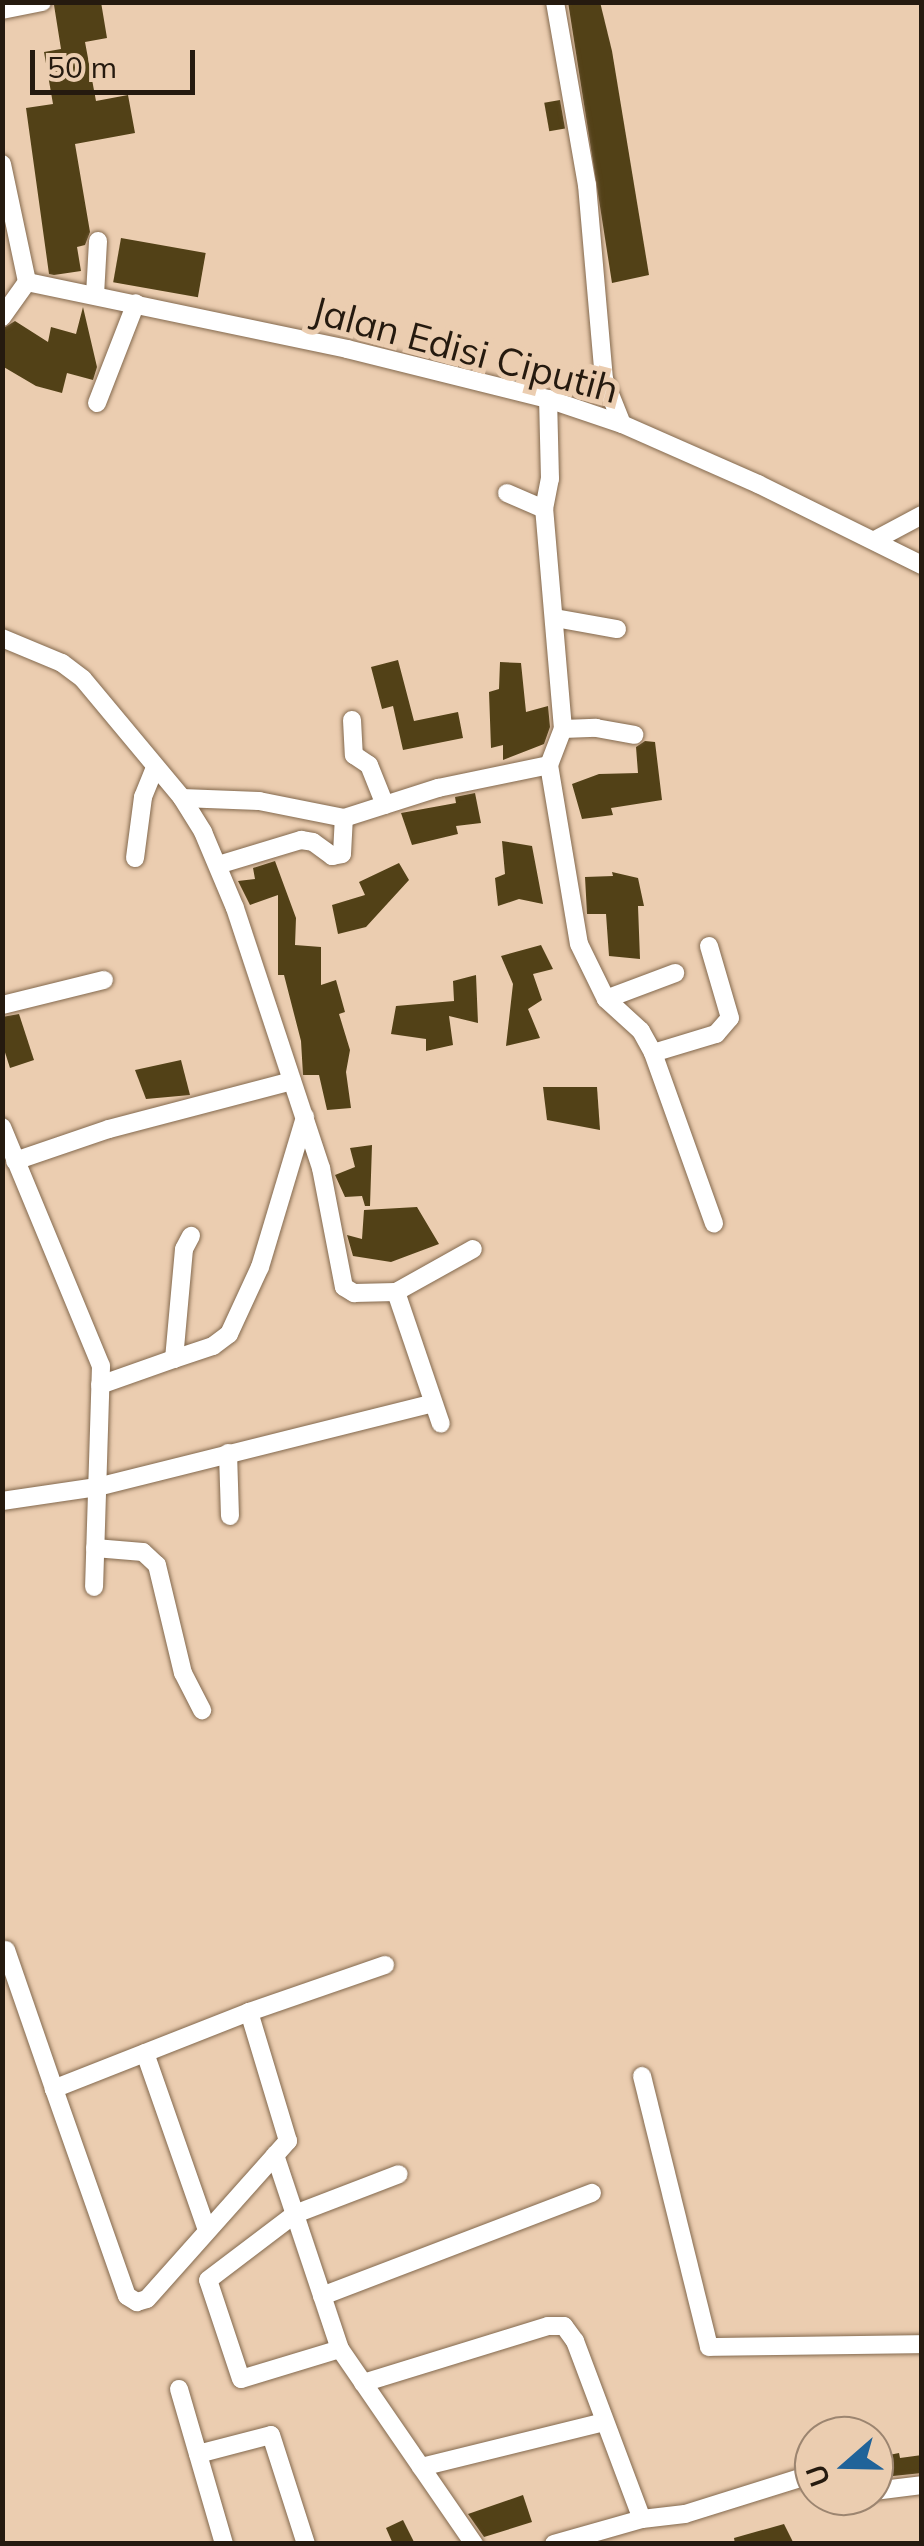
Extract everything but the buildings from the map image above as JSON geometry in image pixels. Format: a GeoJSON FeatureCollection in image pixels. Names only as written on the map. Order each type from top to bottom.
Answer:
{"type":"FeatureCollection","features":[{"type":"Feature","properties":{"kind":"street"},"geometry":{"type":"LineString","coordinates":[[2,10],[42,2]]}},
{"type":"Feature","properties":{"kind":"street"},"geometry":{"type":"LineString","coordinates":[[555,2],[587,185],[604,379],[622,424]]}},
{"type":"Feature","properties":{"kind":"street"},"geometry":{"type":"LineString","coordinates":[[2,164],[27,282],[2,316]]}},
{"type":"Feature","properties":{"kind":"street"},"geometry":{"type":"LineString","coordinates":[[95,295],[98,241]]}},
{"type":"Feature","properties":{"kind":"street","name":"Jalan Edisi Ciputih"},"geometry":{"type":"LineString","coordinates":[[27,282],[136,303],[548,399],[622,424],[876,539],[922,565]]}},
{"type":"Feature","properties":{"kind":"street"},"geometry":{"type":"LineString","coordinates":[[96,403],[136,303]]}},
{"type":"Feature","properties":{"kind":"street"},"geometry":{"type":"LineString","coordinates":[[548,399],[550,479],[544,509],[563,729],[549,765],[580,944],[606,999],[641,1031],[652,1052],[714,1223]]}},
{"type":"Feature","properties":{"kind":"street"},"geometry":{"type":"LineString","coordinates":[[508,493],[544,509]]}},
{"type":"Feature","properties":{"kind":"street"},"geometry":{"type":"LineString","coordinates":[[876,539],[922,516]]}},
{"type":"Feature","properties":{"kind":"street"},"geometry":{"type":"LineString","coordinates":[[554,618],[617,629]]}},
{"type":"Feature","properties":{"kind":"street"},"geometry":{"type":"LineString","coordinates":[[7,643],[62,663],[82,678],[182,798],[218,864],[321,1168],[344,1288],[354,1293],[396,1292],[472,1250]]}},
{"type":"Feature","properties":{"kind":"street"},"geometry":{"type":"LineString","coordinates":[[352,720],[354,756],[369,765],[385,805]]}},
{"type":"Feature","properties":{"kind":"street"},"geometry":{"type":"LineString","coordinates":[[563,729],[596,728],[634,735]]}},
{"type":"Feature","properties":{"kind":"street"},"geometry":{"type":"LineString","coordinates":[[182,798],[259,801],[344,818],[438,788],[549,765]]}},
{"type":"Feature","properties":{"kind":"street"},"geometry":{"type":"LineString","coordinates":[[136,858],[143,796],[156,768]]}},
{"type":"Feature","properties":{"kind":"street"},"geometry":{"type":"LineString","coordinates":[[218,864],[301,840],[313,842],[332,856],[342,854],[344,818]]}},
{"type":"Feature","properties":{"kind":"street"},"geometry":{"type":"LineString","coordinates":[[652,1052],[716,1034],[730,1018],[709,946]]}},
{"type":"Feature","properties":{"kind":"street"},"geometry":{"type":"LineString","coordinates":[[606,999],[675,974]]}},
{"type":"Feature","properties":{"kind":"street"},"geometry":{"type":"LineString","coordinates":[[2,1005],[104,980]]}},
{"type":"Feature","properties":{"kind":"street"},"geometry":{"type":"LineString","coordinates":[[15,1160],[109,1129],[292,1080]]}},
{"type":"Feature","properties":{"kind":"street"},"geometry":{"type":"LineString","coordinates":[[100,1385],[212,1346],[228,1334],[260,1267],[305,1117]]}},
{"type":"Feature","properties":{"kind":"street"},"geometry":{"type":"LineString","coordinates":[[2,1128],[101,1366],[94,1586]]}},
{"type":"Feature","properties":{"kind":"street"},"geometry":{"type":"LineString","coordinates":[[174,1359],[184,1249],[191,1236]]}},
{"type":"Feature","properties":{"kind":"street"},"geometry":{"type":"LineString","coordinates":[[396,1292],[441,1424]]}},
{"type":"Feature","properties":{"kind":"street"},"geometry":{"type":"LineString","coordinates":[[2,1500],[97,1487],[433,1403]]}},
{"type":"Feature","properties":{"kind":"street"},"geometry":{"type":"LineString","coordinates":[[228,1453],[230,1516]]}},
{"type":"Feature","properties":{"kind":"street"},"geometry":{"type":"LineString","coordinates":[[95,1548],[143,1552],[157,1565],[183,1672],[202,1710]]}},
{"type":"Feature","properties":{"kind":"street"},"geometry":{"type":"LineString","coordinates":[[6,1950],[127,2296],[137,2302],[147,2299],[206,2227],[288,2140],[249,2012]]}},
{"type":"Feature","properties":{"kind":"street"},"geometry":{"type":"LineString","coordinates":[[54,2089],[249,2012],[384,1965]]}},
{"type":"Feature","properties":{"kind":"street"},"geometry":{"type":"LineString","coordinates":[[145,2053],[206,2227]]}},
{"type":"Feature","properties":{"kind":"street"},"geometry":{"type":"LineString","coordinates":[[642,2076],[710,2348],[922,2344]]}},
{"type":"Feature","properties":{"kind":"street"},"geometry":{"type":"LineString","coordinates":[[274,2155],[340,2349],[474,2544]]}},
{"type":"Feature","properties":{"kind":"street"},"geometry":{"type":"LineString","coordinates":[[340,2349],[242,2379],[209,2293],[208,2280],[294,2214],[399,2174]]}},
{"type":"Feature","properties":{"kind":"street"},"geometry":{"type":"LineString","coordinates":[[322,2296],[592,2193]]}},
{"type":"Feature","properties":{"kind":"street"},"geometry":{"type":"LineString","coordinates":[[364,2383],[548,2326],[564,2326],[575,2340],[642,2519]]}},
{"type":"Feature","properties":{"kind":"street"},"geometry":{"type":"LineString","coordinates":[[179,2389],[224,2544]]}},
{"type":"Feature","properties":{"kind":"street"},"geometry":{"type":"LineString","coordinates":[[421,2468],[604,2422]]}},
{"type":"Feature","properties":{"kind":"street"},"geometry":{"type":"LineString","coordinates":[[198,2454],[270,2436],[306,2544]]}},
{"type":"Feature","properties":{"kind":"street"},"geometry":{"type":"LineString","coordinates":[[554,2544],[642,2519],[685,2514],[794,2480]]}},
{"type":"Feature","properties":{"kind":"street"},"geometry":{"type":"LineString","coordinates":[[894,2488],[922,2485]]}}]}
